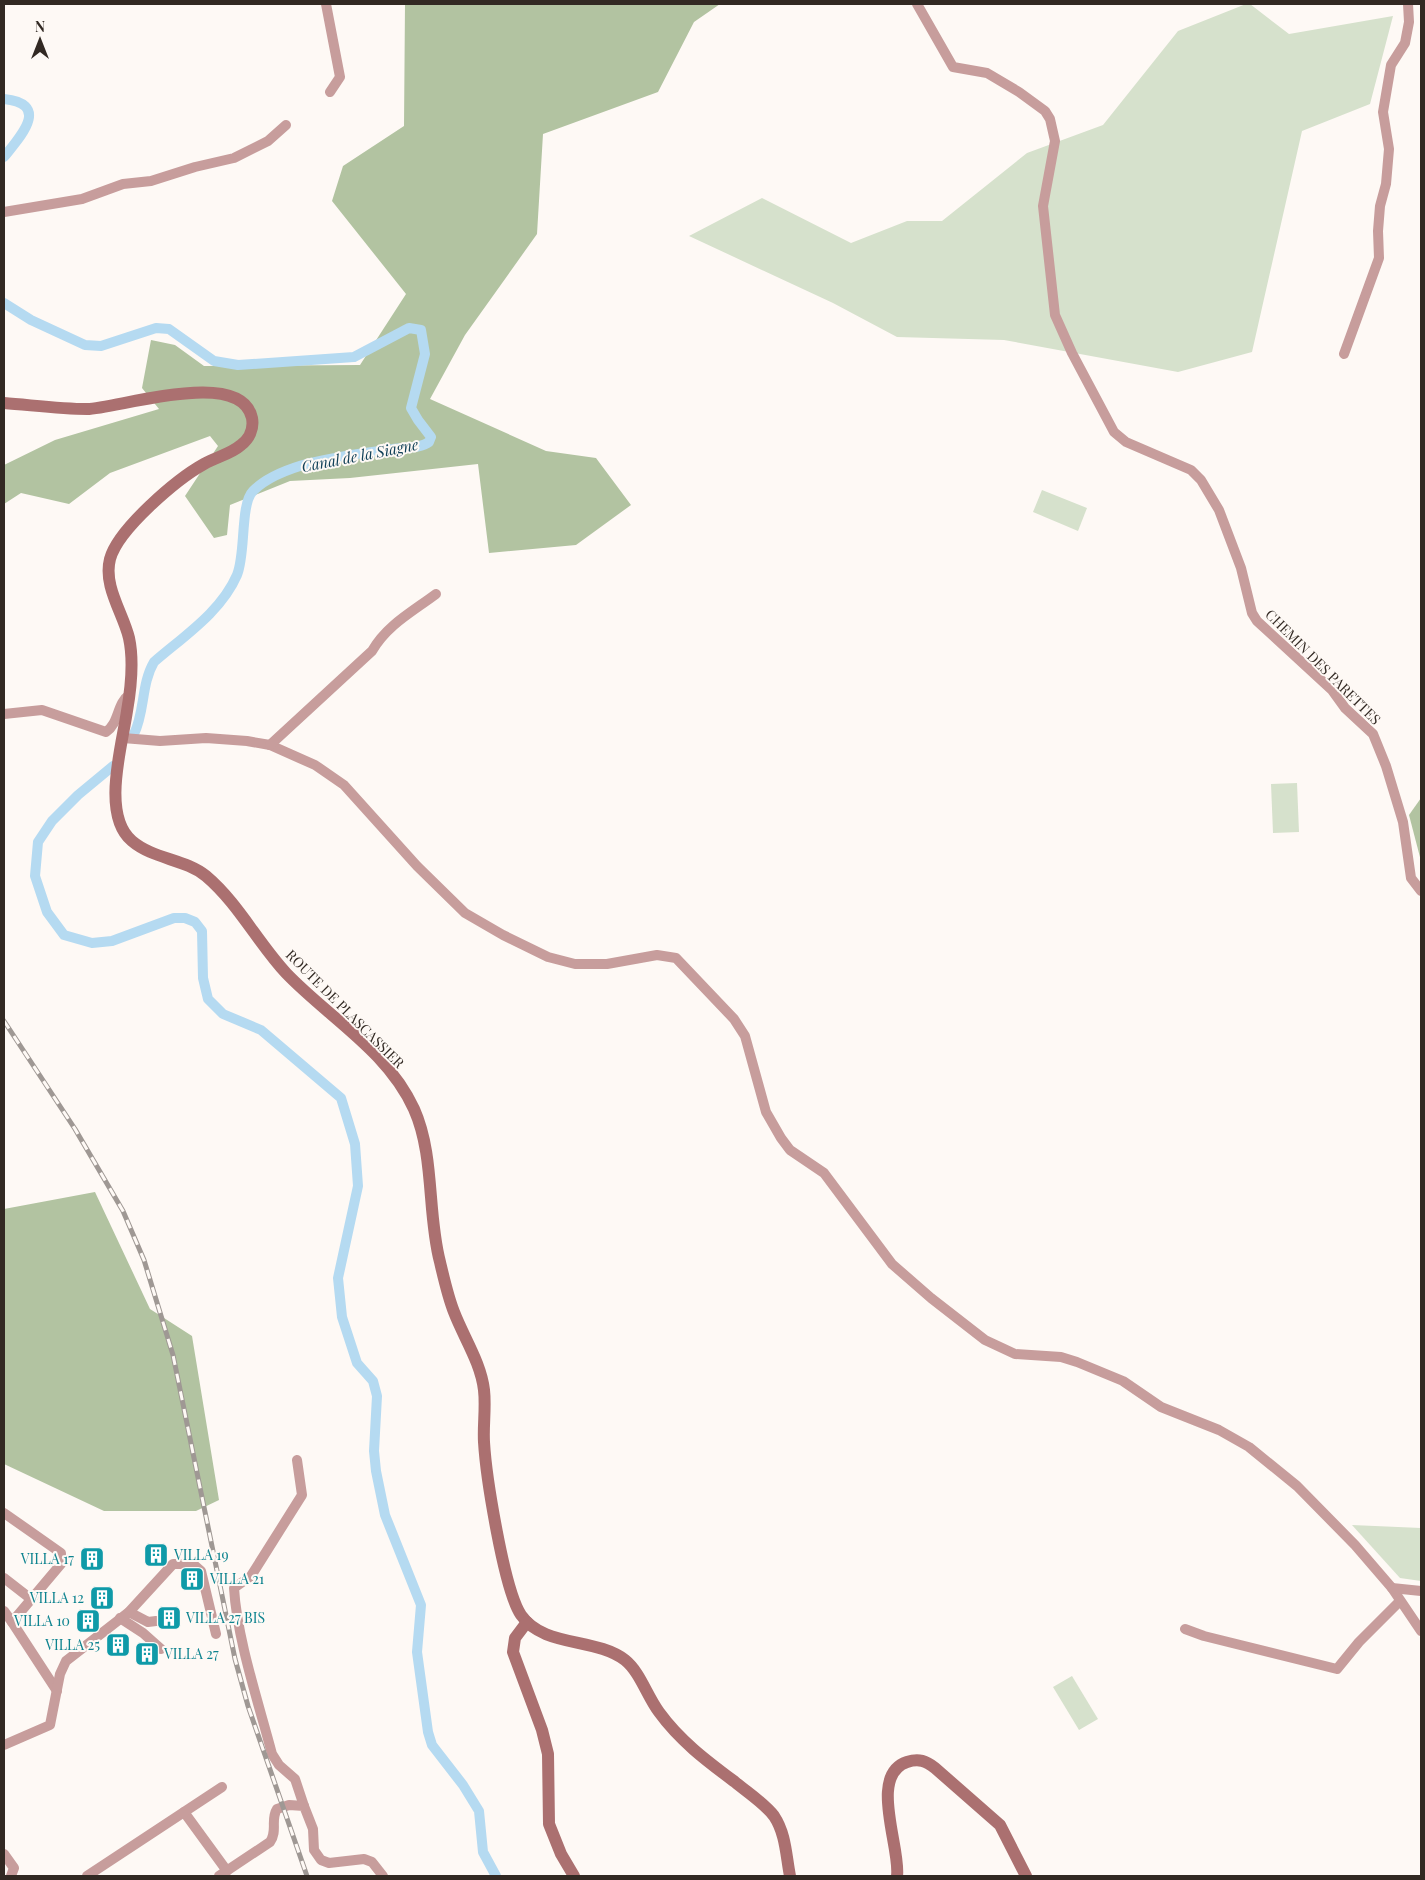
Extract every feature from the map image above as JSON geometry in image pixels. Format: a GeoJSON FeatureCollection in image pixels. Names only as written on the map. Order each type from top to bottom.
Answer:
{"type":"FeatureCollection","features":[{"type":"Feature","properties":{"kind":"street"},"geometry":{"type":"LineString","coordinates":[[326,4],[340,77],[330,92]]}},
{"type":"Feature","properties":{"kind":"street","name":"CHEMIN DES PARETTES"},"geometry":{"type":"LineString","coordinates":[[917,4],[953,67],[987,73],[1020,92],[1045,111],[1050,119],[1055,141],[1044,197],[1044,216],[1055,315],[1072,353],[1114,432],[1126,442],[1191,470],[1201,480],[1219,510],[1241,568],[1252,613],[1256,621],[1332,690],[1345,708],[1373,734],[1386,766],[1403,822],[1411,878],[1421,891]]}},
{"type":"Feature","properties":{"kind":"street"},"geometry":{"type":"LineString","coordinates":[[1344,354],[1379,258],[1378,231],[1380,206],[1386,184],[1389,149],[1382,112],[1391,65],[1404,43],[1409,22],[1408,4]]}},
{"type":"Feature","properties":{"kind":"street"},"geometry":{"type":"LineString","coordinates":[[4,212],[82,198],[123,184],[151,181],[195,167],[234,158],[268,141],[286,125]]}},
{"type":"Feature","properties":{"kind":"street","name":"ROUTE DE PLASCASSIER"},"geometry":{"type":"LineString","coordinates":[[4,403],[86,409],[145,398],[209,393],[234,398],[246,405],[253,420],[252,431],[243,444],[203,464],[135,520],[118,540],[109,562],[109,578],[129,639],[130,694],[115,802],[119,821],[126,836],[144,850],[199,870],[217,886],[267,951],[289,976],[392,1071],[414,1110],[425,1151],[438,1257],[452,1308],[475,1358],[484,1387],[484,1444],[489,1483],[504,1560],[518,1612],[526,1622]]}},
{"type":"Feature","properties":{"kind":"street"},"geometry":{"type":"LineString","coordinates":[[270,745],[372,651],[379,639],[397,620],[436,594]]}},
{"type":"Feature","properties":{"kind":"street"},"geometry":{"type":"LineString","coordinates":[[4,714],[42,710],[106,732],[114,727],[122,700],[130,694]]}},
{"type":"Feature","properties":{"kind":"street"},"geometry":{"type":"LineString","coordinates":[[124,738],[160,741],[206,738],[270,745],[315,765],[344,785],[417,866],[465,914],[503,935],[548,957],[575,964],[607,964],[658,956],[676,958],[734,1019],[745,1036],[766,1112],[781,1138],[790,1150],[824,1173],[892,1264],[931,1298],[985,1340],[1015,1354],[1061,1357],[1077,1362],[1123,1381],[1161,1407],[1219,1430],[1249,1447],[1297,1486],[1355,1545],[1392,1588],[1421,1631]]}},
{"type":"Feature","properties":{"kind":"street"},"geometry":{"type":"LineString","coordinates":[[297,1460],[302,1495],[251,1576],[234,1588],[235,1602],[272,1754],[279,1764],[295,1779],[312,1829],[314,1850],[321,1860],[330,1863],[364,1859],[372,1862],[383,1876]]}},
{"type":"Feature","properties":{"kind":"street"},"geometry":{"type":"LineString","coordinates":[[4,1513],[61,1553],[61,1564],[12,1622]]}},
{"type":"Feature","properties":{"kind":"street"},"geometry":{"type":"LineString","coordinates":[[4,1745],[50,1725],[60,1674],[66,1661],[124,1615],[172,1564],[194,1564],[201,1571],[216,1634]]}},
{"type":"Feature","properties":{"kind":"street"},"geometry":{"type":"LineString","coordinates":[[4,1578],[31,1599]]}},
{"type":"Feature","properties":{"kind":"street"},"geometry":{"type":"LineString","coordinates":[[1392,1588],[1421,1591]]}},
{"type":"Feature","properties":{"kind":"street"},"geometry":{"type":"LineString","coordinates":[[1185,1630],[1338,1669],[1359,1642],[1400,1601]]}},
{"type":"Feature","properties":{"kind":"street"},"geometry":{"type":"LineString","coordinates":[[4,1611],[57,1691]]}},
{"type":"Feature","properties":{"kind":"street"},"geometry":{"type":"LineString","coordinates":[[124,1615],[148,1622],[156,1621]]}},
{"type":"Feature","properties":{"kind":"street"},"geometry":{"type":"LineString","coordinates":[[124,1615],[161,1649]]}},
{"type":"Feature","properties":{"kind":"street"},"geometry":{"type":"LineString","coordinates":[[574,1876],[549,1824],[548,1754],[540,1724],[513,1652],[515,1638],[526,1622],[551,1636],[608,1650],[629,1663],[657,1710],[686,1745],[760,1802],[776,1818],[784,1839],[790,1876]]}},
{"type":"Feature","properties":{"kind":"street"},"geometry":{"type":"LineString","coordinates":[[897,1876],[888,1799],[889,1782],[898,1766],[918,1760],[925,1761],[935,1768],[1000,1826],[1026,1876]]}},
{"type":"Feature","properties":{"kind":"street"},"geometry":{"type":"LineString","coordinates":[[87,1876],[222,1787]]}},
{"type":"Feature","properties":{"kind":"street"},"geometry":{"type":"LineString","coordinates":[[184,1812],[223,1874],[274,1838],[274,1814],[277,1809],[289,1805],[304,1806]]}},
{"type":"Feature","properties":{"kind":"street"},"geometry":{"type":"LineString","coordinates":[[4,1854],[14,1868],[11,1876]]}},
{"type":"Feature","properties":{"kind":"green space"},"geometry":{"type":"Polygon","coordinates":[[[405,4],[720,4],[694,22],[658,92],[543,134],[537,234],[465,335],[430,399],[546,451],[596,458],[631,505],[576,545],[489,553],[478,464],[350,478],[290,481],[230,505],[227,535],[214,538],[185,496],[218,446],[210,436],[110,473],[69,504],[21,493],[4,504],[4,465],[55,440],[159,409],[142,388],[151,340],[175,345],[204,366],[360,365],[406,294],[332,201],[343,166],[404,126],[405,4]]]}},
{"type":"Feature","properties":{"kind":"green space"},"geometry":{"type":"Polygon","coordinates":[[[1250,4],[1289,34],[1393,16],[1370,104],[1302,131],[1252,352],[1178,372],[1004,340],[897,337],[833,303],[689,236],[762,198],[851,243],[907,221],[942,221],[1027,153],[1103,125],[1178,31],[1250,4]]]}},
{"type":"Feature","properties":{"kind":"green space"},"geometry":{"type":"Polygon","coordinates":[[[1042,490],[1087,508],[1078,531],[1033,512],[1042,490]]]}},
{"type":"Feature","properties":{"kind":"green space"},"geometry":{"type":"Polygon","coordinates":[[[1297,783],[1299,832],[1273,833],[1271,784],[1297,783]]]}},
{"type":"Feature","properties":{"kind":"green space"},"geometry":{"type":"Polygon","coordinates":[[[1421,798],[1421,861],[1409,815],[1421,798]]]}},
{"type":"Feature","properties":{"kind":"green space"},"geometry":{"type":"Polygon","coordinates":[[[95,1192],[150,1309],[192,1336],[219,1500],[196,1511],[104,1511],[4,1464],[4,1209],[95,1192]]]}},
{"type":"Feature","properties":{"kind":"green space"},"geometry":{"type":"Polygon","coordinates":[[[1352,1525],[1421,1528],[1421,1581],[1400,1578],[1352,1525]]]}},
{"type":"Feature","properties":{"kind":"green space"},"geometry":{"type":"Polygon","coordinates":[[[1072,1676],[1098,1719],[1079,1730],[1053,1687],[1072,1676]]]}},
{"type":"Feature","properties":{"kind":"waterway","name":"Canal de la Siagne"},"geometry":{"type":"LineString","coordinates":[[4,99],[18,102],[26,108],[29,115],[28,123],[23,132],[4,157]]}},
{"type":"Feature","properties":{"kind":"waterway","name":"Canal de la Siagne"},"geometry":{"type":"LineString","coordinates":[[4,303],[31,320],[85,345],[101,346],[156,328],[169,329],[214,361],[238,365],[354,357],[409,328],[421,330],[425,354],[411,408],[431,437],[429,442],[417,447],[397,448],[339,457],[300,466],[266,481],[253,491],[246,507],[240,566],[237,575],[222,601],[212,612],[154,662],[147,679],[140,717],[134,734]]}},
{"type":"Feature","properties":{"kind":"waterway","name":"Canal de la Siagne"},"geometry":{"type":"LineString","coordinates":[[113,766],[78,795],[52,821],[38,842],[35,876],[47,912],[64,935],[92,943],[112,941],[174,918],[185,918],[195,922],[202,931],[203,978],[208,999],[223,1014],[261,1030],[341,1098],[355,1144],[358,1186],[338,1278],[342,1317],[357,1363],[373,1381],[377,1396],[374,1451],[385,1515],[421,1605],[417,1652],[428,1732],[432,1745],[463,1785],[479,1811],[483,1852],[496,1876]]}},
{"type":"Feature","properties":{"kind":"railway"},"geometry":{"type":"LineString","coordinates":[[4,1021],[75,1129],[123,1211],[144,1260],[173,1355],[235,1659],[248,1706],[307,1876]]}},
{"type":"Feature","properties":{"kind":"place","name":"VILLA 19"},"geometry":{"type":"Point","coordinates":[156,1555]}},
{"type":"Feature","properties":{"kind":"place","name":"VILLA 17"},"geometry":{"type":"Point","coordinates":[92,1559]}},
{"type":"Feature","properties":{"kind":"place","name":"VILLA 21"},"geometry":{"type":"Point","coordinates":[192,1579]}},
{"type":"Feature","properties":{"kind":"place","name":"VILLA 12"},"geometry":{"type":"Point","coordinates":[102,1598]}},
{"type":"Feature","properties":{"kind":"place","name":"VILLA 27 BIS"},"geometry":{"type":"Point","coordinates":[169,1618]}},
{"type":"Feature","properties":{"kind":"place","name":"VILLA 10"},"geometry":{"type":"Point","coordinates":[88,1621]}},
{"type":"Feature","properties":{"kind":"place","name":"VILLA 25"},"geometry":{"type":"Point","coordinates":[118,1645]}},
{"type":"Feature","properties":{"kind":"place","name":"VILLA 27"},"geometry":{"type":"Point","coordinates":[147,1654]}}]}
